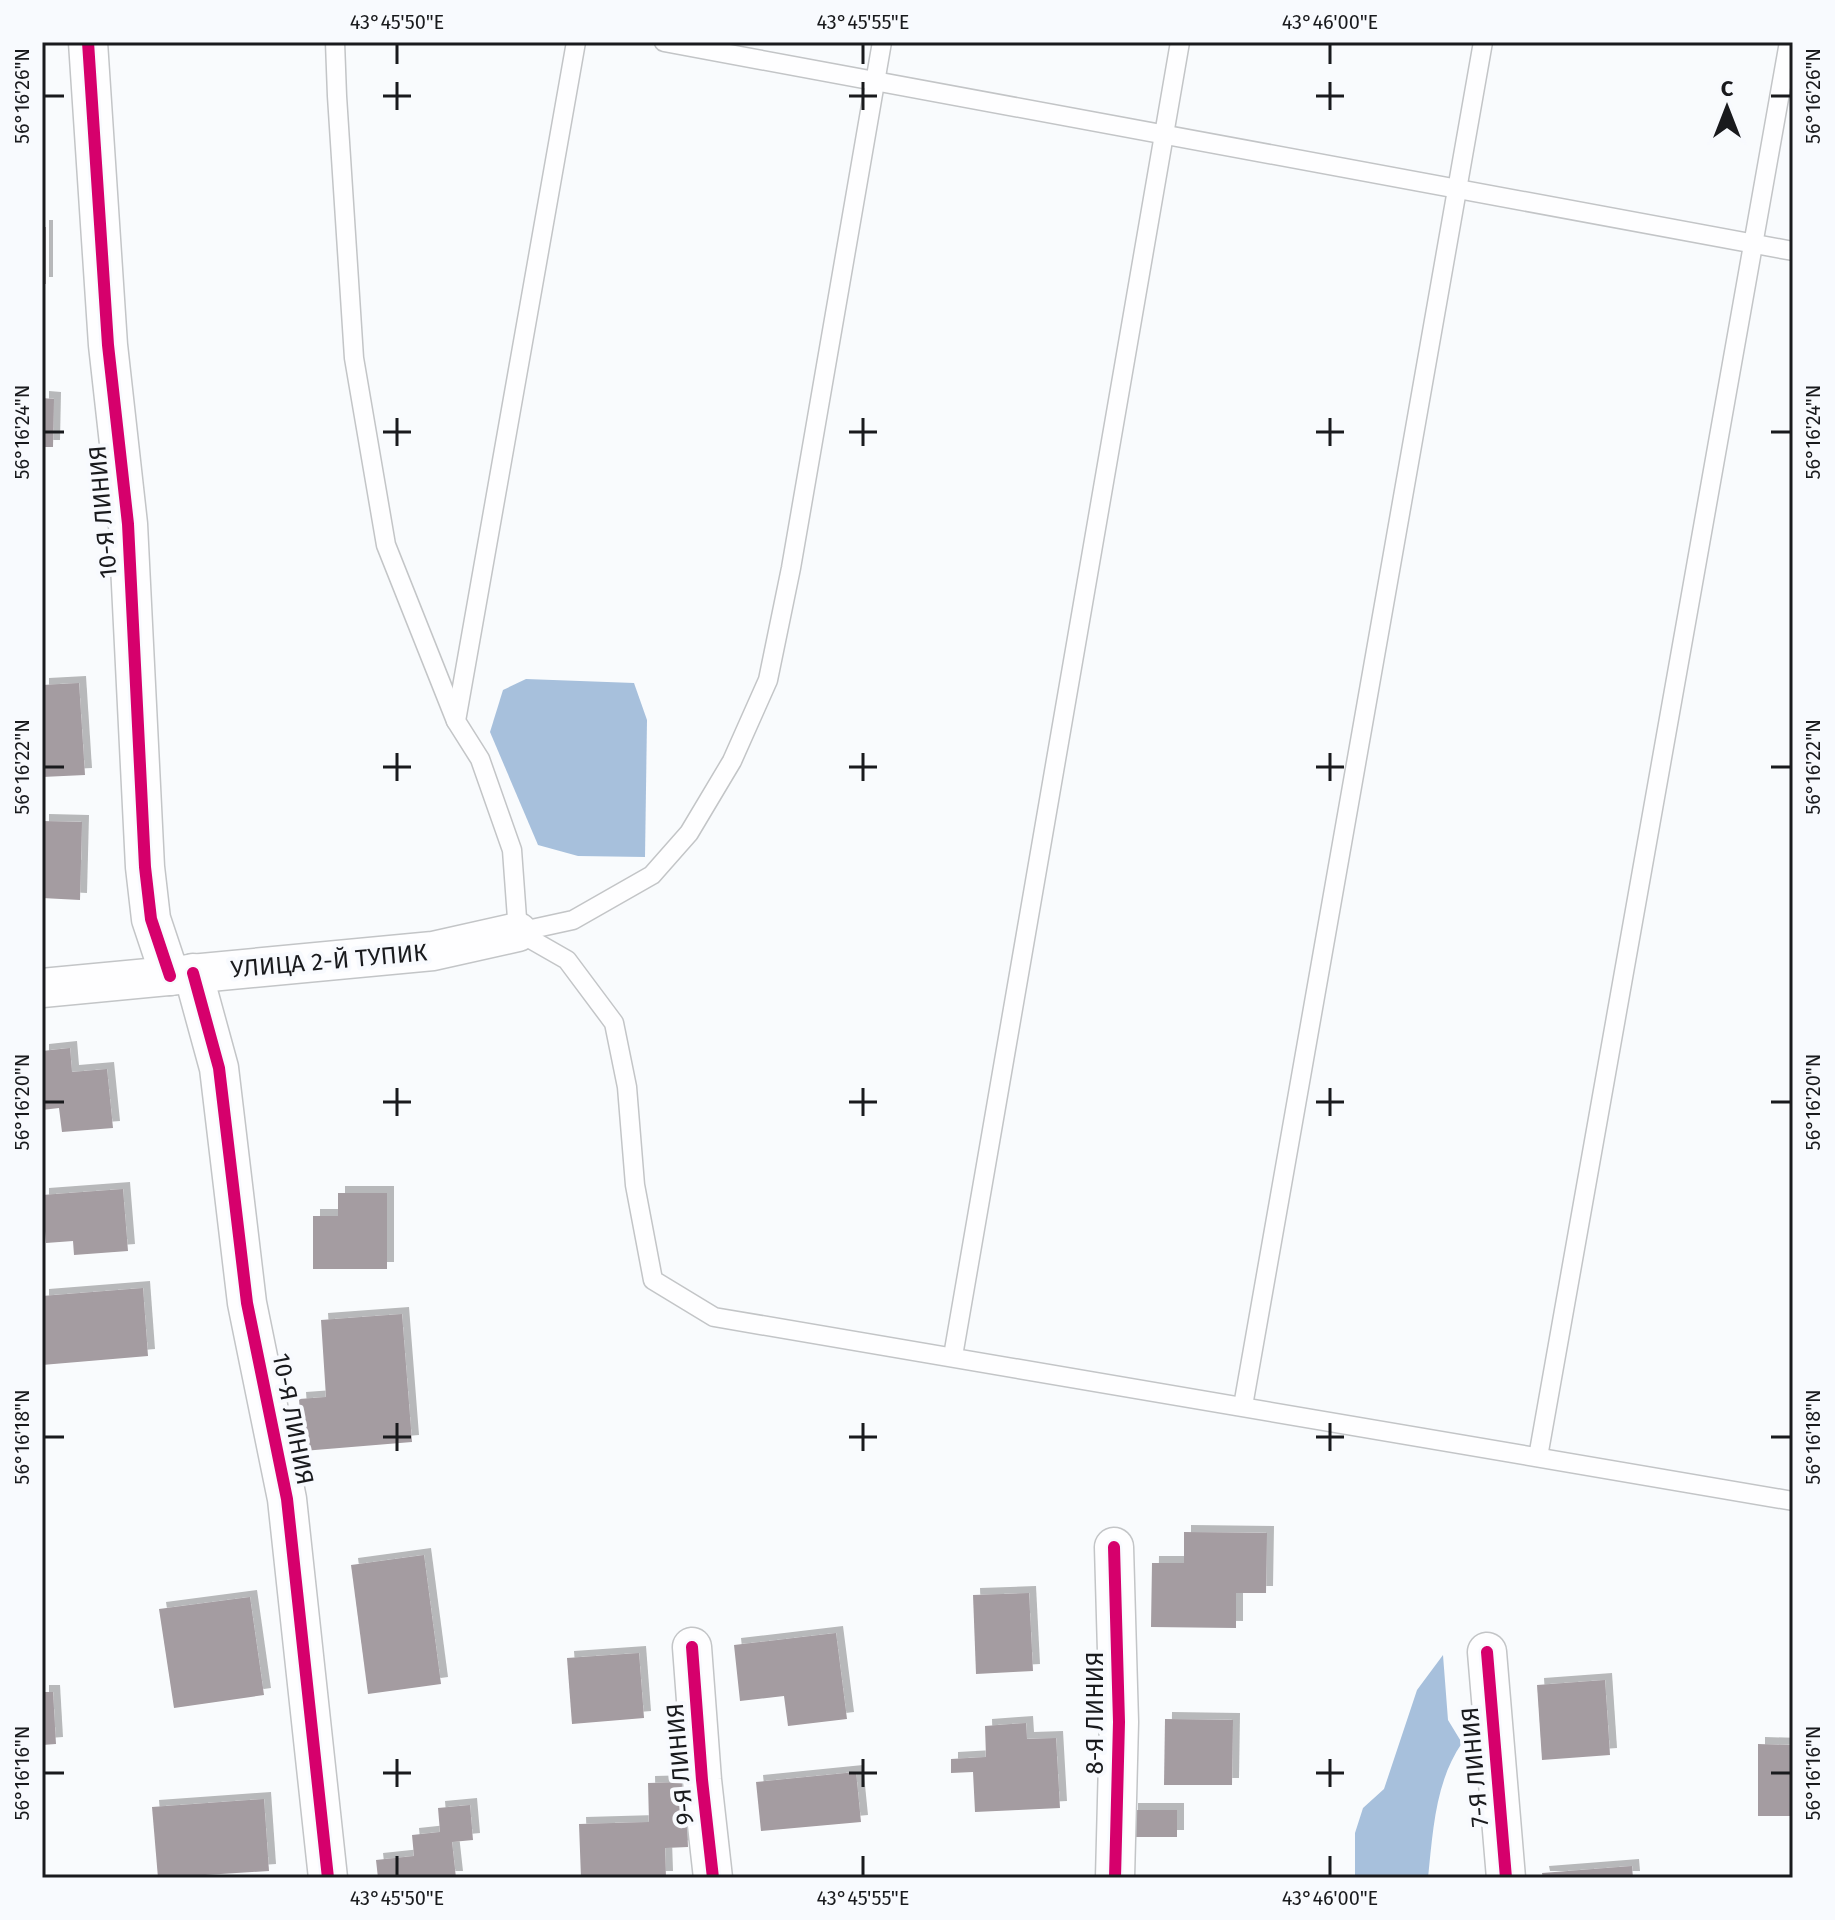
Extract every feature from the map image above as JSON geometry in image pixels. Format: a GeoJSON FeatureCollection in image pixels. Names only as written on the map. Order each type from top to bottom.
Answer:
{"type":"FeatureCollection","features":[{"type":"Feature","properties":{"kind":"street","name":"10-Я ЛИНИЯ"},"geometry":{"type":"LineString","coordinates":[[88,42],[108,345],[128,524],[145,867],[151,919],[181,974],[219,1068],[247,1303],[287,1499],[328,1878]]}},
{"type":"Feature","properties":{"kind":"street","name":"УЛИЦА 2-Й ТУПИК"},"geometry":{"type":"LineString","coordinates":[[42,988],[433,951],[518,932]]}},
{"type":"Feature","properties":{"kind":"street","name":"8-Я ЛИНИЯ"},"geometry":{"type":"LineString","coordinates":[[1114,1547],[1119,1722],[1115,1878]]}},
{"type":"Feature","properties":{"kind":"street","name":"9-Я ЛИНИЯ"},"geometry":{"type":"LineString","coordinates":[[692,1647],[713,1878]]}},
{"type":"Feature","properties":{"kind":"street","name":"7-Я ЛИНИЯ"},"geometry":{"type":"LineString","coordinates":[[1487,1652],[1506,1878]]}},
{"type":"Feature","properties":{"kind":"lane"},"geometry":{"type":"LineString","coordinates":[[335,42],[354,358],[386,545],[456,721],[480,759],[512,850],[518,932]]}},
{"type":"Feature","properties":{"kind":"lane"},"geometry":{"type":"LineString","coordinates":[[456,721],[576,42]]}},
{"type":"Feature","properties":{"kind":"lane"},"geometry":{"type":"LineString","coordinates":[[664,42],[1793,251]]}},
{"type":"Feature","properties":{"kind":"lane"},"geometry":{"type":"LineString","coordinates":[[518,932],[573,920],[652,875],[689,833],[732,761],[768,680],[791,568],[882,42]]}},
{"type":"Feature","properties":{"kind":"lane"},"geometry":{"type":"LineString","coordinates":[[953,1356],[1180,42]]}},
{"type":"Feature","properties":{"kind":"lane"},"geometry":{"type":"LineString","coordinates":[[1243,1406],[1483,42]]}},
{"type":"Feature","properties":{"kind":"lane"},"geometry":{"type":"LineString","coordinates":[[1538,1457],[1789,42]]}},
{"type":"Feature","properties":{"kind":"lane"},"geometry":{"type":"LineString","coordinates":[[518,932],[567,960],[614,1023],[627,1087],[635,1185],[653,1280],[714,1317],[1793,1501]]}},
{"type":"Feature","properties":{"kind":"water"},"geometry":{"type":"Polygon","coordinates":[[[526,679],[634,683],[647,720],[645,857],[578,856],[538,845],[490,732],[503,690],[526,679]]]}},
{"type":"Feature","properties":{"kind":"water"},"geometry":{"type":"Polygon","coordinates":[[[1443,1655],[1448,1720],[1462,1743],[1441,1791],[1428,1878],[1355,1878],[1355,1833],[1363,1808],[1384,1789],[1417,1690],[1443,1655]]]}},
{"type":"Feature","properties":{"kind":"building"},"geometry":{"type":"Polygon","coordinates":[[[42,227],[46,227],[46,284],[42,284],[42,227]]]}},
{"type":"Feature","properties":{"kind":"building"},"geometry":{"type":"Polygon","coordinates":[[[42,398],[54,399],[53,447],[42,447],[42,398]]]}},
{"type":"Feature","properties":{"kind":"building"},"geometry":{"type":"Polygon","coordinates":[[[79,683],[85,775],[42,777],[42,685],[79,683]]]}},
{"type":"Feature","properties":{"kind":"building"},"geometry":{"type":"Polygon","coordinates":[[[42,821],[82,822],[80,900],[42,898],[42,821]]]}},
{"type":"Feature","properties":{"kind":"building"},"geometry":{"type":"Polygon","coordinates":[[[70,1048],[72,1072],[107,1069],[113,1128],[62,1132],[59,1108],[42,1110],[42,1051],[70,1048]]]}},
{"type":"Feature","properties":{"kind":"building"},"geometry":{"type":"Polygon","coordinates":[[[123,1189],[128,1251],[74,1255],[73,1241],[46,1243],[45,1231],[42,1231],[42,1195],[123,1189]]]}},
{"type":"Feature","properties":{"kind":"building"},"geometry":{"type":"Polygon","coordinates":[[[338,1193],[387,1193],[387,1269],[313,1269],[313,1216],[338,1216],[338,1193]]]}},
{"type":"Feature","properties":{"kind":"building"},"geometry":{"type":"Polygon","coordinates":[[[143,1288],[148,1356],[42,1365],[42,1296],[143,1288]]]}},
{"type":"Feature","properties":{"kind":"building"},"geometry":{"type":"Polygon","coordinates":[[[402,1314],[412,1442],[303,1451],[299,1399],[326,1397],[321,1320],[402,1314]]]}},
{"type":"Feature","properties":{"kind":"building"},"geometry":{"type":"Polygon","coordinates":[[[1184,1532],[1267,1533],[1266,1593],[1236,1593],[1236,1628],[1151,1627],[1152,1563],[1184,1563],[1184,1532]]]}},
{"type":"Feature","properties":{"kind":"building"},"geometry":{"type":"Polygon","coordinates":[[[424,1555],[441,1684],[368,1694],[351,1565],[424,1555]]]}},
{"type":"Feature","properties":{"kind":"building"},"geometry":{"type":"Polygon","coordinates":[[[1029,1593],[1033,1671],[976,1674],[973,1595],[1029,1593]]]}},
{"type":"Feature","properties":{"kind":"building"},"geometry":{"type":"Polygon","coordinates":[[[250,1597],[264,1695],[174,1708],[159,1609],[250,1597]]]}},
{"type":"Feature","properties":{"kind":"building"},"geometry":{"type":"Polygon","coordinates":[[[836,1633],[847,1719],[788,1726],[784,1696],[740,1701],[734,1645],[836,1633]]]}},
{"type":"Feature","properties":{"kind":"building"},"geometry":{"type":"Polygon","coordinates":[[[639,1653],[644,1718],[572,1724],[567,1658],[639,1653]]]}},
{"type":"Feature","properties":{"kind":"building"},"geometry":{"type":"Polygon","coordinates":[[[1605,1680],[1610,1755],[1542,1760],[1537,1685],[1605,1680]]]}},
{"type":"Feature","properties":{"kind":"building"},"geometry":{"type":"Polygon","coordinates":[[[42,1692],[53,1692],[56,1744],[42,1745],[42,1692]]]}},
{"type":"Feature","properties":{"kind":"building"},"geometry":{"type":"Polygon","coordinates":[[[1165,1719],[1233,1720],[1232,1785],[1164,1785],[1165,1719]]]}},
{"type":"Feature","properties":{"kind":"building"},"geometry":{"type":"Polygon","coordinates":[[[1026,1723],[1027,1739],[1056,1738],[1060,1808],[975,1812],[973,1772],[951,1773],[951,1759],[986,1757],[985,1726],[1026,1723]]]}},
{"type":"Feature","properties":{"kind":"building"},"geometry":{"type":"Polygon","coordinates":[[[1758,1744],[1793,1745],[1793,1816],[1758,1816],[1758,1744]]]}},
{"type":"Feature","properties":{"kind":"building"},"geometry":{"type":"Polygon","coordinates":[[[856,1772],[861,1822],[761,1831],[756,1782],[856,1772]]]}},
{"type":"Feature","properties":{"kind":"building"},"geometry":{"type":"Polygon","coordinates":[[[685,1782],[688,1847],[665,1848],[666,1878],[581,1878],[579,1824],[649,1822],[648,1783],[685,1782]]]}},
{"type":"Feature","properties":{"kind":"building"},"geometry":{"type":"Polygon","coordinates":[[[264,1799],[269,1871],[158,1878],[152,1807],[264,1799]]]}},
{"type":"Feature","properties":{"kind":"building"},"geometry":{"type":"Polygon","coordinates":[[[470,1805],[473,1840],[452,1842],[456,1878],[378,1878],[376,1860],[414,1856],[412,1835],[440,1832],[438,1808],[470,1805]]]}},
{"type":"Feature","properties":{"kind":"building"},"geometry":{"type":"Polygon","coordinates":[[[1131,1810],[1177,1810],[1177,1837],[1131,1837],[1131,1810]]]}},
{"type":"Feature","properties":{"kind":"building"},"geometry":{"type":"Polygon","coordinates":[[[1632,1866],[1633,1878],[1543,1878],[1542,1873],[1632,1866]]]}},
{"type":"Feature","properties":{"kind":"cycle path"},"geometry":{"type":"LineString","coordinates":[[88,42],[108,345],[128,524],[145,867],[151,919],[170,976]]}},
{"type":"Feature","properties":{"kind":"cycle path"},"geometry":{"type":"LineString","coordinates":[[193,973],[219,1068],[247,1303],[287,1499],[328,1878]]}},
{"type":"Feature","properties":{"kind":"cycle path"},"geometry":{"type":"LineString","coordinates":[[1114,1547],[1119,1722],[1115,1878]]}},
{"type":"Feature","properties":{"kind":"cycle path"},"geometry":{"type":"LineString","coordinates":[[692,1647],[713,1878]]}},
{"type":"Feature","properties":{"kind":"cycle path"},"geometry":{"type":"LineString","coordinates":[[1487,1652],[1506,1878]]}}]}
